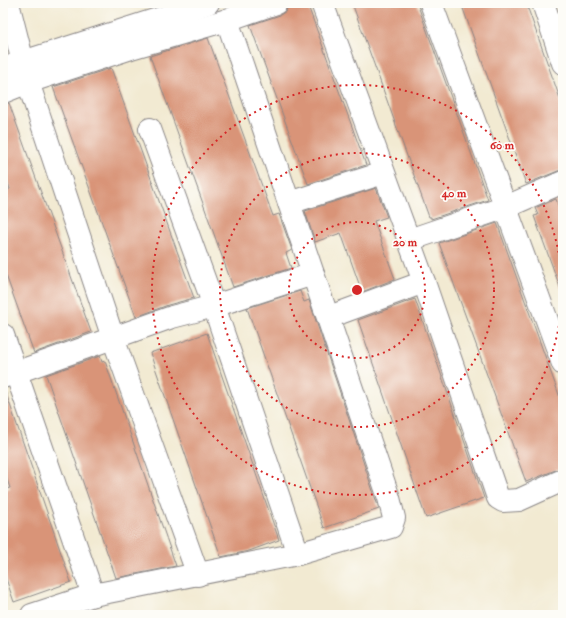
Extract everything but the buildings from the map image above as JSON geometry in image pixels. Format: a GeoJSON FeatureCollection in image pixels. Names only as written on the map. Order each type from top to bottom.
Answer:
{"type":"FeatureCollection","features":[{"type":"Feature","properties":{"kind":"street"},"geometry":{"type":"LineString","coordinates":[[8,3],[18,71],[198,575]]}},
{"type":"Feature","properties":{"kind":"street"},"geometry":{"type":"LineString","coordinates":[[3,92],[18,71],[208,3]]}},
{"type":"Feature","properties":{"kind":"street"},"geometry":{"type":"LineString","coordinates":[[18,71],[131,48],[227,20],[276,3]]}},
{"type":"Feature","properties":{"kind":"street"},"geometry":{"type":"LineString","coordinates":[[322,3],[424,282],[498,498],[503,501],[519,500],[563,480]]}},
{"type":"Feature","properties":{"kind":"street"},"geometry":{"type":"LineString","coordinates":[[431,3],[563,364]]}},
{"type":"Feature","properties":{"kind":"street"},"geometry":{"type":"LineString","coordinates":[[543,3],[563,63]]}},
{"type":"Feature","properties":{"kind":"street"},"geometry":{"type":"LineString","coordinates":[[32,615],[93,595],[298,554],[391,526],[394,518],[389,498],[329,318],[227,20]]}},
{"type":"Feature","properties":{"kind":"street"},"geometry":{"type":"LineString","coordinates":[[150,129],[214,306],[298,554]]}},
{"type":"Feature","properties":{"kind":"street"},"geometry":{"type":"LineString","coordinates":[[289,204],[384,173]]}},
{"type":"Feature","properties":{"kind":"street"},"geometry":{"type":"LineString","coordinates":[[409,240],[506,207],[563,182]]}},
{"type":"Feature","properties":{"kind":"street"},"geometry":{"type":"LineString","coordinates":[[9,375],[172,317],[214,306],[313,274]]}},
{"type":"Feature","properties":{"kind":"street"},"geometry":{"type":"LineString","coordinates":[[329,318],[424,282]]}},
{"type":"Feature","properties":{"kind":"street"},"geometry":{"type":"LineString","coordinates":[[3,335],[9,375],[93,595]]}}]}
